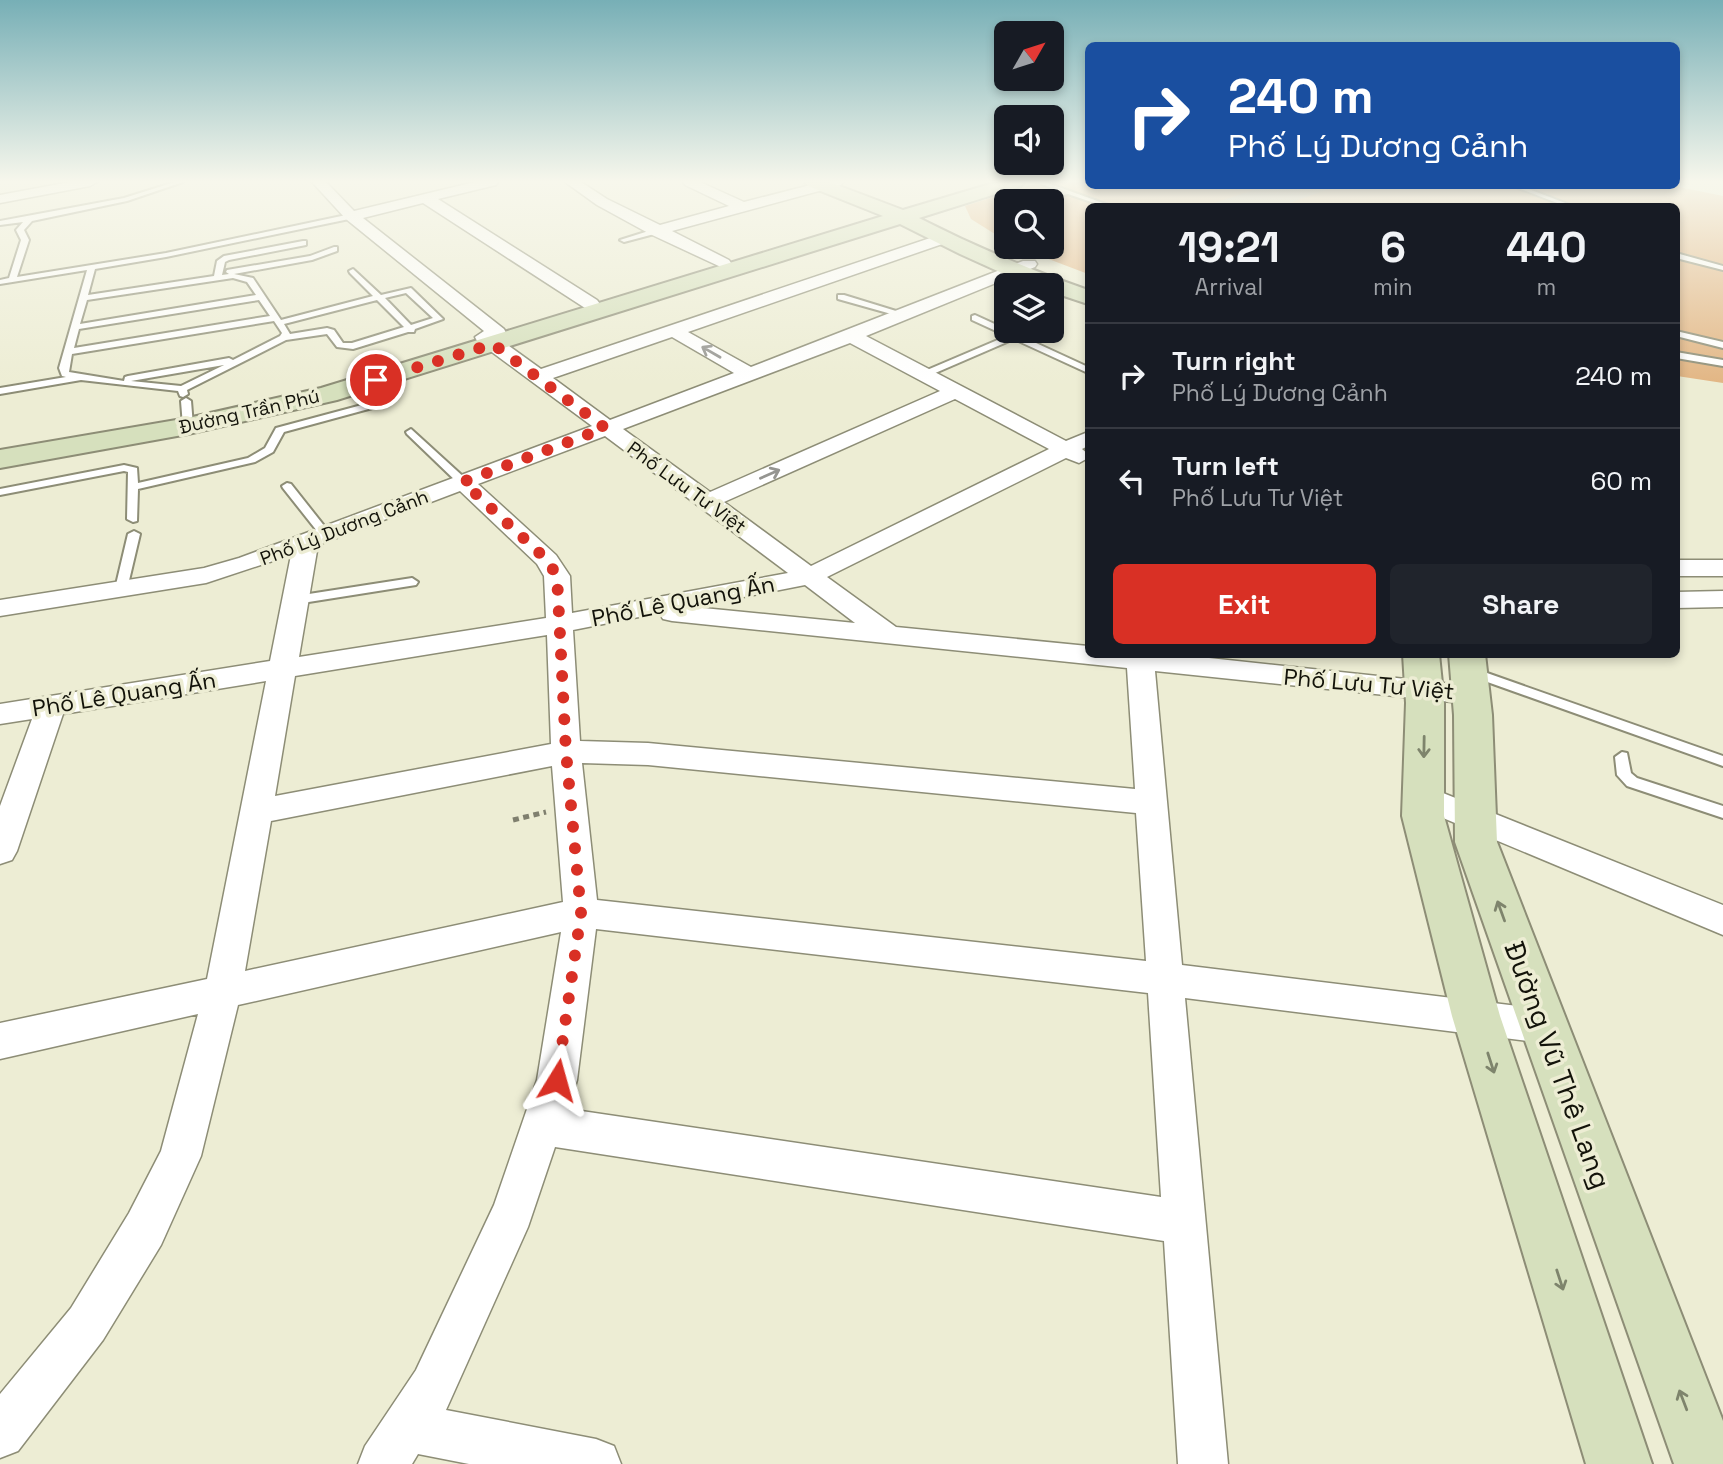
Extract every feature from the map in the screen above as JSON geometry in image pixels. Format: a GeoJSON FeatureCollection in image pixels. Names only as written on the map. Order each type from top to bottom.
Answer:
{"type":"FeatureCollection","features":[{"type":"Feature","properties":{"kind":"main road","name":"Đường Trần Phú"},"geometry":{"type":"LineString","coordinates":[[0,447],[186,405],[328,394],[591,304],[767,250]]}},
{"type":"Feature","properties":{"kind":"main road","name":"Đường Trần Phú"},"geometry":{"type":"LineString","coordinates":[[491,338],[776,250]]}},
{"type":"Feature","properties":{"kind":"main road"},"geometry":{"type":"LineString","coordinates":[[977,250],[1085,297]]}},
{"type":"Feature","properties":{"kind":"main road"},"geometry":{"type":"LineString","coordinates":[[994,250],[1021,267],[1085,284]]}},
{"type":"Feature","properties":{"kind":"main road","name":"Đường Trần Phú"},"geometry":{"type":"LineString","coordinates":[[0,458],[186,405]]}},
{"type":"Feature","properties":{"kind":"main road"},"geometry":{"type":"LineString","coordinates":[[1422,672],[1423,816],[1476,1016],[1619,1464]]}},
{"type":"Feature","properties":{"kind":"main road","name":"Đường Vũ Thê Lang"},"geometry":{"type":"LineString","coordinates":[[1469,673],[1476,842],[1707,1464]]}},
{"type":"Feature","properties":{"kind":"street","name":"Phố Lưu Tư Việt"},"geometry":{"type":"LineString","coordinates":[[390,250],[537,377],[891,636]]}},
{"type":"Feature","properties":{"kind":"street"},"geometry":{"type":"LineString","coordinates":[[507,250],[591,304]]}},
{"type":"Feature","properties":{"kind":"street"},"geometry":{"type":"LineString","coordinates":[[696,250],[723,263]]}},
{"type":"Feature","properties":{"kind":"street"},"geometry":{"type":"LineString","coordinates":[[537,377],[909,250]]}},
{"type":"Feature","properties":{"kind":"street","name":"Phố Lý Dương Cảnh"},"geometry":{"type":"LineString","coordinates":[[0,608],[206,575],[315,538],[851,336],[1021,267]]}},
{"type":"Feature","properties":{"kind":"street"},"geometry":{"type":"LineString","coordinates":[[674,331],[738,377]]}},
{"type":"Feature","properties":{"kind":"street"},"geometry":{"type":"LineString","coordinates":[[851,336],[938,383],[1081,450]]}},
{"type":"Feature","properties":{"kind":"street"},"geometry":{"type":"LineString","coordinates":[[656,337],[738,377]]}},
{"type":"Feature","properties":{"kind":"street"},"geometry":{"type":"LineString","coordinates":[[689,488],[938,383]]}},
{"type":"Feature","properties":{"kind":"street"},"geometry":{"type":"LineString","coordinates":[[708,501],[938,383]]}},
{"type":"Feature","properties":{"kind":"street","name":"Phố Lê Quang Ấn"},"geometry":{"type":"LineString","coordinates":[[0,713],[561,624],[808,577],[1081,450]]}},
{"type":"Feature","properties":{"kind":"street"},"geometry":{"type":"LineString","coordinates":[[463,482],[547,560],[557,576],[566,752],[581,913],[557,1080],[513,1212],[433,1387],[395,1446],[596,1464]]}},
{"type":"Feature","properties":{"kind":"street"},"geometry":{"type":"LineString","coordinates":[[0,1433],[87,1324],[145,1229],[180,1156],[223,992],[296,600],[315,538]]}},
{"type":"Feature","properties":{"kind":"street"},"geometry":{"type":"LineString","coordinates":[[1680,568],[1723,568]]}},
{"type":"Feature","properties":{"kind":"street"},"geometry":{"type":"LineString","coordinates":[[1680,600],[1723,599]]}},
{"type":"Feature","properties":{"kind":"street","name":"Phố Lưu Tư Việt"},"geometry":{"type":"LineString","coordinates":[[640,609],[1085,653]]}},
{"type":"Feature","properties":{"kind":"street","name":"Phố Lưu Tư Việt"},"geometry":{"type":"LineString","coordinates":[[1140,658],[1469,673]]}},
{"type":"Feature","properties":{"kind":"street"},"geometry":{"type":"LineString","coordinates":[[1140,658],[1203,1464]]}},
{"type":"Feature","properties":{"kind":"street"},"geometry":{"type":"LineString","coordinates":[[2,842],[51,706]]}},
{"type":"Feature","properties":{"kind":"street"},"geometry":{"type":"LineString","coordinates":[[256,812],[566,752],[648,754],[1151,802]]}},
{"type":"Feature","properties":{"kind":"street"},"geometry":{"type":"LineString","coordinates":[[1423,797],[1723,920]]}},
{"type":"Feature","properties":{"kind":"street"},"geometry":{"type":"LineString","coordinates":[[0,1041],[581,913],[1165,979],[1543,1026]]}},
{"type":"Feature","properties":{"kind":"street"},"geometry":{"type":"LineString","coordinates":[[542,1125],[1184,1222]]}},
{"type":"Feature","properties":{"kind":"lane"},"geometry":{"type":"LineString","coordinates":[[12,280],[22,250]]}},
{"type":"Feature","properties":{"kind":"lane"},"geometry":{"type":"LineString","coordinates":[[0,282],[91,269],[183,250]]}},
{"type":"Feature","properties":{"kind":"lane"},"geometry":{"type":"LineString","coordinates":[[218,276],[221,261],[266,250]]}},
{"type":"Feature","properties":{"kind":"lane"},"geometry":{"type":"LineString","coordinates":[[83,298],[312,258],[329,250]]}},
{"type":"Feature","properties":{"kind":"lane"},"geometry":{"type":"LineString","coordinates":[[1680,257],[1723,268]]}},
{"type":"Feature","properties":{"kind":"lane"},"geometry":{"type":"LineString","coordinates":[[68,352],[278,321],[411,291],[439,319],[411,330],[345,347],[327,331],[284,338],[247,357],[186,405],[110,382],[65,374],[64,368],[68,352],[91,269]]}},
{"type":"Feature","properties":{"kind":"lane"},"geometry":{"type":"LineString","coordinates":[[353,271],[411,330]]}},
{"type":"Feature","properties":{"kind":"lane"},"geometry":{"type":"LineString","coordinates":[[218,276],[244,277],[250,280],[286,333],[284,338]]}},
{"type":"Feature","properties":{"kind":"lane"},"geometry":{"type":"LineString","coordinates":[[75,327],[262,297]]}},
{"type":"Feature","properties":{"kind":"lane"},"geometry":{"type":"LineString","coordinates":[[841,297],[905,315]]}},
{"type":"Feature","properties":{"kind":"lane"},"geometry":{"type":"LineString","coordinates":[[975,318],[994,327]]}},
{"type":"Feature","properties":{"kind":"lane"},"geometry":{"type":"LineString","coordinates":[[1680,334],[1723,345]]}},
{"type":"Feature","properties":{"kind":"lane"},"geometry":{"type":"LineString","coordinates":[[938,383],[1004,343]]}},
{"type":"Feature","properties":{"kind":"lane"},"geometry":{"type":"LineString","coordinates":[[1030,343],[1085,369]]}},
{"type":"Feature","properties":{"kind":"lane"},"geometry":{"type":"LineString","coordinates":[[1680,356],[1723,363]]}},
{"type":"Feature","properties":{"kind":"lane"},"geometry":{"type":"LineString","coordinates":[[110,382],[247,357]]}},
{"type":"Feature","properties":{"kind":"lane"},"geometry":{"type":"LineString","coordinates":[[0,391],[78,377]]}},
{"type":"Feature","properties":{"kind":"lane"},"geometry":{"type":"LineString","coordinates":[[133,486],[251,460],[270,450],[280,430],[373,405]]}},
{"type":"Feature","properties":{"kind":"lane"},"geometry":{"type":"LineString","coordinates":[[411,432],[463,482]]}},
{"type":"Feature","properties":{"kind":"lane"},"geometry":{"type":"LineString","coordinates":[[0,492],[124,468],[133,470],[133,519]]}},
{"type":"Feature","properties":{"kind":"lane"},"geometry":{"type":"LineString","coordinates":[[287,486],[315,538]]}},
{"type":"Feature","properties":{"kind":"lane"},"geometry":{"type":"LineString","coordinates":[[121,589],[134,534]]}},
{"type":"Feature","properties":{"kind":"lane"},"geometry":{"type":"LineString","coordinates":[[296,600],[412,582]]}},
{"type":"Feature","properties":{"kind":"lane"},"geometry":{"type":"LineString","coordinates":[[1469,673],[1723,761]]}},
{"type":"Feature","properties":{"kind":"lane"},"geometry":{"type":"LineString","coordinates":[[1622,757],[1624,775],[1632,782],[1723,812]]}},
{"type":"Feature","properties":{"kind":"shaded area"},"geometry":{"type":"Polygon","coordinates":[[[1064,250],[1085,250],[1085,273],[1049,259],[1064,259],[1064,250]]]}},
{"type":"Feature","properties":{"kind":"shaded area"},"geometry":{"type":"Polygon","coordinates":[[[1680,250],[1723,250],[1723,383],[1680,376],[1680,250]]]}},
{"type":"Feature","properties":{"kind":"route"},"geometry":{"type":"LineString","coordinates":[[376,380],[493,344],[605,428],[463,482],[547,560],[557,576],[566,752],[581,913],[557,1080]]}}]}
